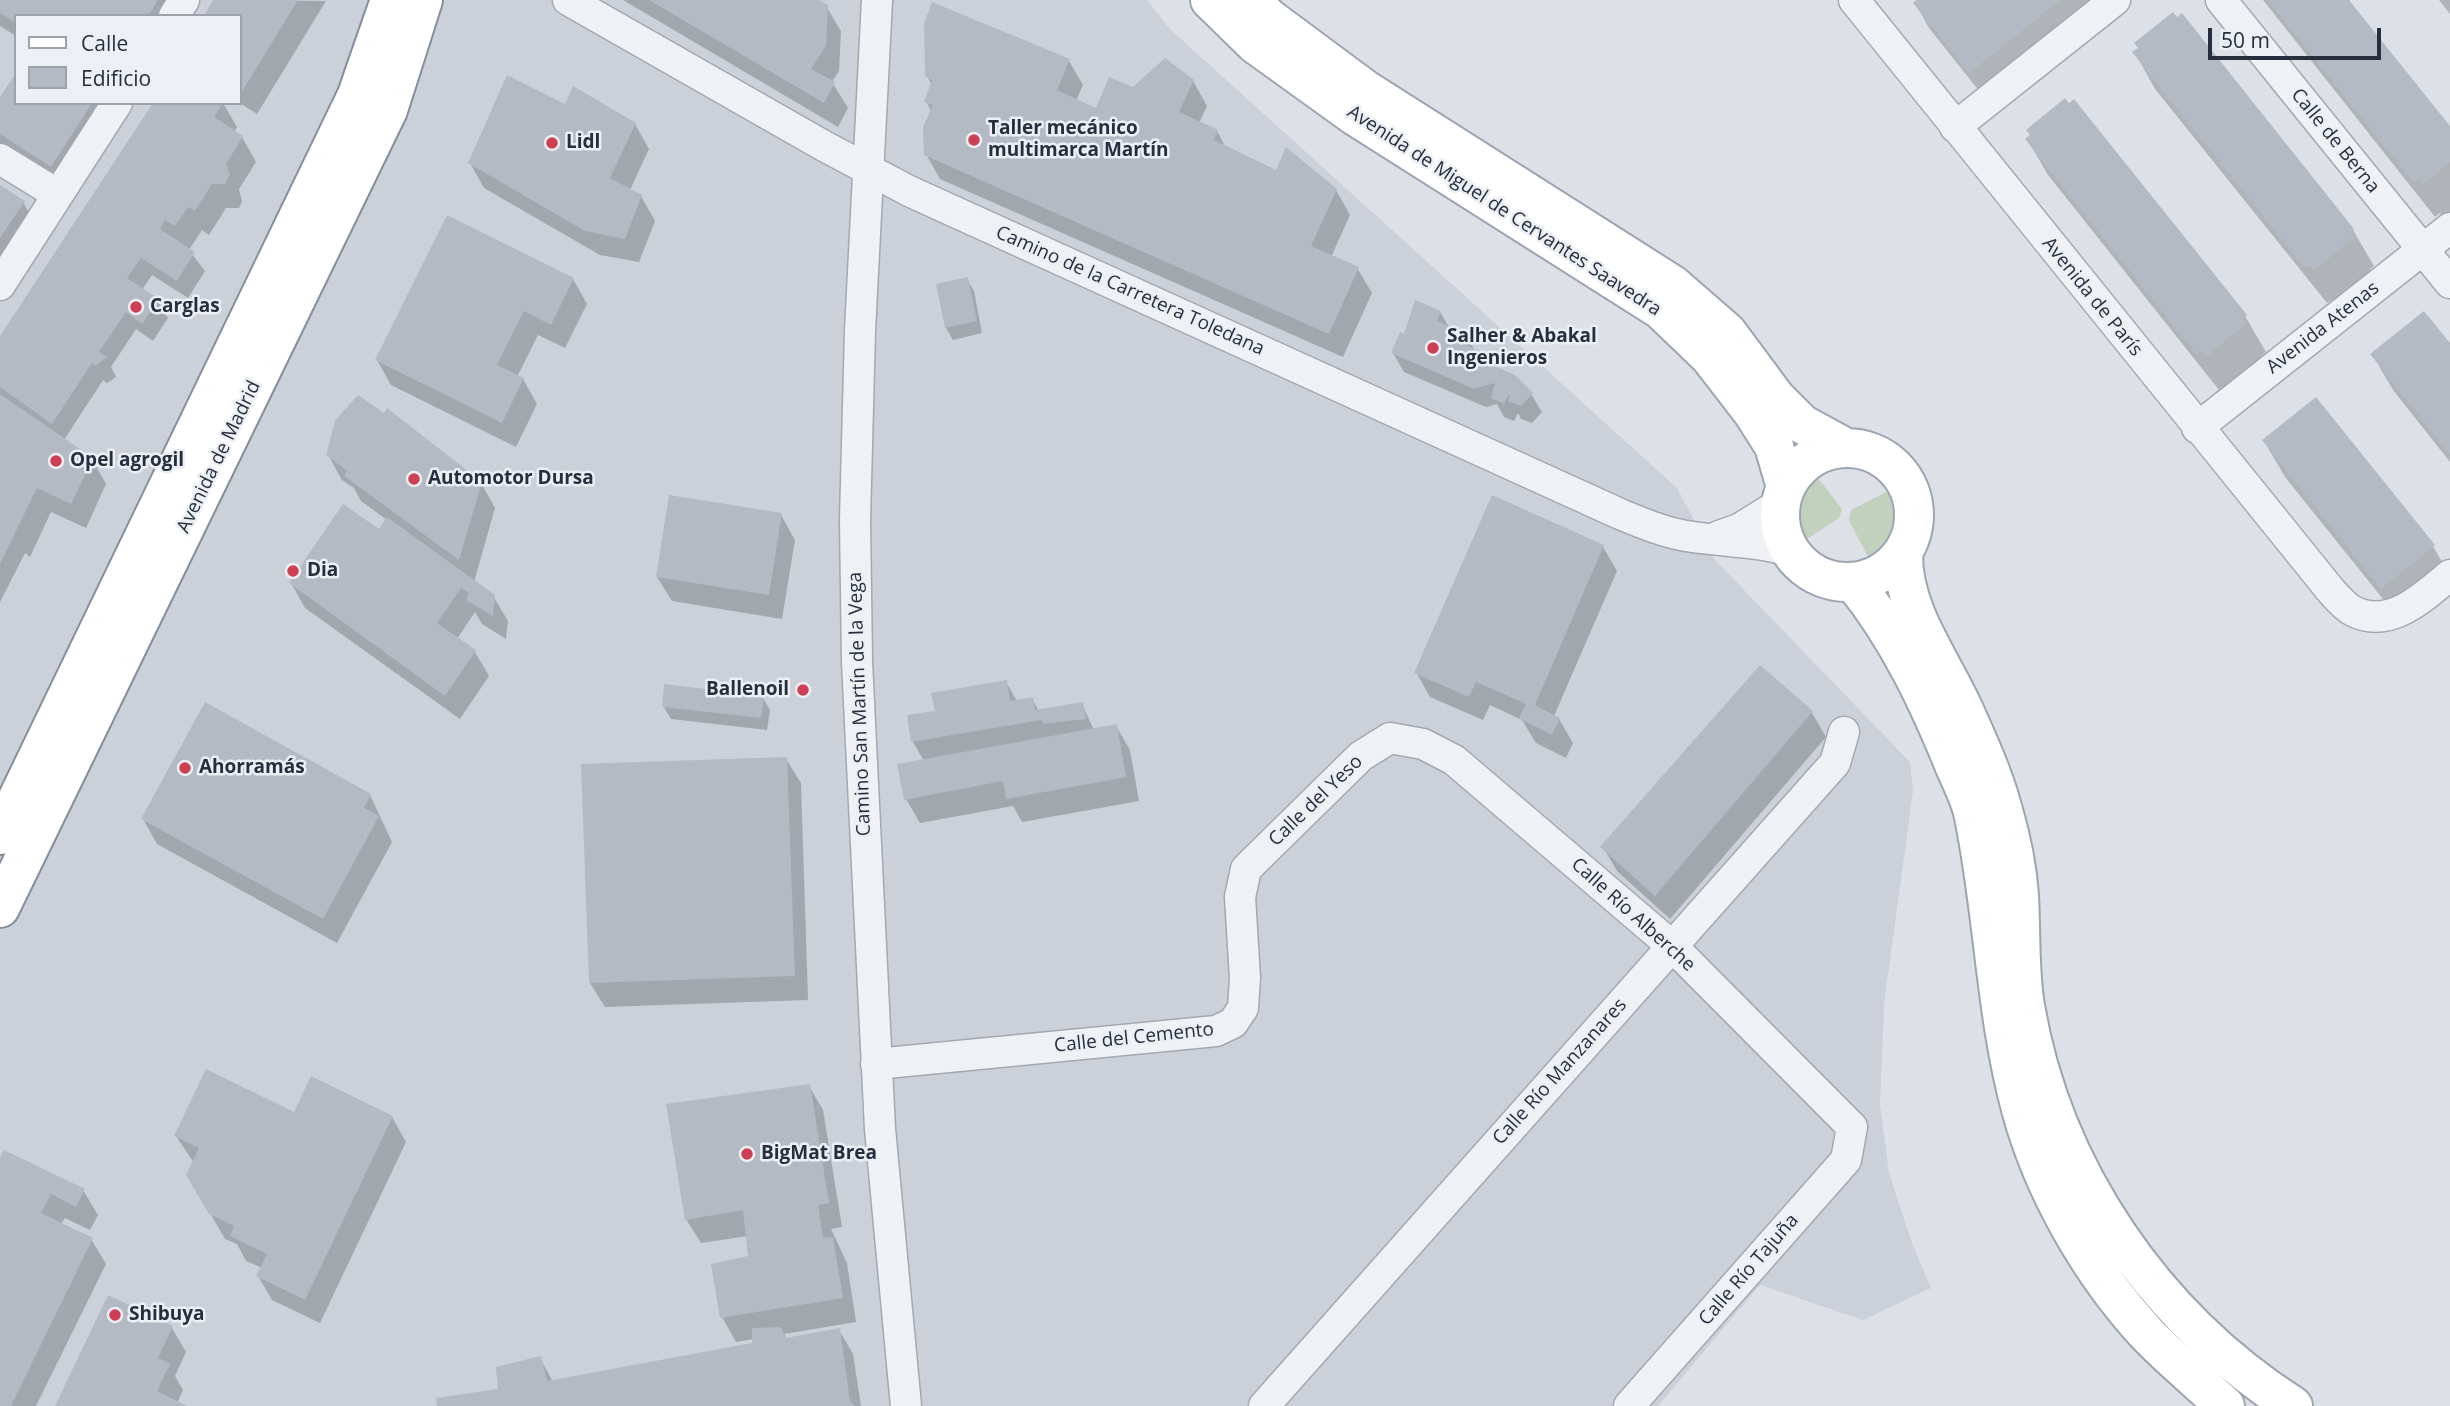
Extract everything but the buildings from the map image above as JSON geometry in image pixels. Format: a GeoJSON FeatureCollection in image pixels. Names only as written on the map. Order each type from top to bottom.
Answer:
{"type":"FeatureCollection","features":[{"type":"Feature","properties":{"kind":"main road","name":"Avenida de Madrid"},"geometry":{"type":"LineString","coordinates":[[0,835],[357,95],[390,0]]}},
{"type":"Feature","properties":{"kind":"main road","name":"Avenida de Madrid"},"geometry":{"type":"LineString","coordinates":[[0,908],[388,110],[423,0]]}},
{"type":"Feature","properties":{"kind":"main road","name":"Avenida de Miguel de Cervantes Saavedra"},"geometry":{"type":"LineString","coordinates":[[1210,0],[1255,44],[1354,116],[1661,310],[1709,356],[1753,413],[1774,446],[1783,495]]}},
{"type":"Feature","properties":{"kind":"main road","name":"Avenida de Miguel de Cervantes Saavedra"},"geometry":{"type":"LineString","coordinates":[[1250,0],[1269,18],[1366,90],[1673,285],[1727,332],[1776,398],[1802,424],[1846,448]]}},
{"type":"Feature","properties":{"kind":"main road"},"geometry":{"type":"LineString","coordinates":[[1903,553],[1879,575],[1854,583],[1830,581],[1808,571],[1789,551],[1780,525],[1783,495],[1801,466],[1821,453],[1846,448],[1867,451],[1901,474],[1914,504],[1914,521],[1903,553],[1903,574],[1908,598],[1964,709],[2002,806],[2019,891],[2025,1004],[2048,1100],[2070,1155],[2131,1256],[2171,1302],[2228,1361],[2293,1406]]}},
{"type":"Feature","properties":{"kind":"main road"},"geometry":{"type":"LineString","coordinates":[[1854,583],[1882,617],[1936,720],[1974,813],[1992,924],[1999,1008],[2022,1111],[2042,1167],[2069,1224],[2105,1280],[2147,1334],[2225,1406]]}},
{"type":"Feature","properties":{"kind":"street","name":"Camino de la Carretera Toledana"},"geometry":{"type":"LineString","coordinates":[[568,0],[868,170],[1620,514],[1662,530],[1712,539],[1740,540],[1789,551]]}},
{"type":"Feature","properties":{"kind":"street","name":"Camino San Martín de la Vega"},"geometry":{"type":"LineString","coordinates":[[877,0],[855,520],[857,662],[876,1064],[906,1406]]}},
{"type":"Feature","properties":{"kind":"street","name":"Avenida de París"},"geometry":{"type":"LineString","coordinates":[[1854,0],[2332,592],[2353,611],[2374,616],[2392,616],[2450,575]]}},
{"type":"Feature","properties":{"kind":"street"},"geometry":{"type":"LineString","coordinates":[[1955,127],[2115,0]]}},
{"type":"Feature","properties":{"kind":"street","name":"Calle de Berna"},"geometry":{"type":"LineString","coordinates":[[2221,0],[2450,283]]}},
{"type":"Feature","properties":{"kind":"street"},"geometry":{"type":"LineString","coordinates":[[0,285],[116,105]]}},
{"type":"Feature","properties":{"kind":"street"},"geometry":{"type":"LineString","coordinates":[[0,159],[57,194]]}},
{"type":"Feature","properties":{"kind":"street","name":"Avenida Atenas"},"geometry":{"type":"LineString","coordinates":[[2197,428],[2450,228]]}},
{"type":"Feature","properties":{"kind":"street"},"geometry":{"type":"LineString","coordinates":[[1712,539],[1740,529],[1783,495]]}},
{"type":"Feature","properties":{"kind":"street","name":"Calle Río Manzanares"},"geometry":{"type":"LineString","coordinates":[[1264,1406],[1835,763],[1844,732]]}},
{"type":"Feature","properties":{"kind":"street","name":"Calle Río Alberche"},"geometry":{"type":"LineString","coordinates":[[1390,738],[1423,744],[1454,760],[1672,946],[1852,1127]]}},
{"type":"Feature","properties":{"kind":"street","name":"Calle del Yeso"},"geometry":{"type":"LineString","coordinates":[[1246,869],[1361,756],[1390,738]]}},
{"type":"Feature","properties":{"kind":"street","name":"Calle del Cemento"},"geometry":{"type":"LineString","coordinates":[[876,1064],[1216,1031],[1233,1023],[1243,1008],[1245,978],[1240,897],[1246,869]]}},
{"type":"Feature","properties":{"kind":"street","name":"Calle Río Tajuña"},"geometry":{"type":"LineString","coordinates":[[1629,1406],[1846,1160],[1852,1127]]}},
{"type":"Feature","properties":{"kind":"shaded area"},"geometry":{"type":"Polygon","coordinates":[[[0,0],[1147,0],[1170,29],[1677,488],[1716,561],[1910,762],[1913,791],[1884,1004],[1880,1105],[1889,1173],[1912,1243],[1931,1288],[1863,1320],[1760,1285],[1658,1406],[0,1406],[0,0]]]}},
{"type":"Feature","properties":{"kind":"green space"},"geometry":{"type":"Polygon","coordinates":[[[1814,473],[1842,509],[1839,518],[1802,542],[1796,523],[1796,506],[1814,473]]]}},
{"type":"Feature","properties":{"kind":"green space"},"geometry":{"type":"Polygon","coordinates":[[[1890,490],[1895,509],[1893,528],[1884,545],[1869,558],[1849,521],[1851,510],[1890,490]]]}},
{"type":"Feature","properties":{"kind":"place","name":"Taller mecánico multimarca Martín"},"geometry":{"type":"Point","coordinates":[974,140]}},
{"type":"Feature","properties":{"kind":"place","name":"Lidl"},"geometry":{"type":"Point","coordinates":[552,143]}},
{"type":"Feature","properties":{"kind":"place","name":"Carglas"},"geometry":{"type":"Point","coordinates":[136,307]}},
{"type":"Feature","properties":{"kind":"place","name":"Salher & Abakal Ingenieros"},"geometry":{"type":"Point","coordinates":[1433,348]}},
{"type":"Feature","properties":{"kind":"place","name":"Opel agrogil"},"geometry":{"type":"Point","coordinates":[56,461]}},
{"type":"Feature","properties":{"kind":"place","name":"Automotor Dursa"},"geometry":{"type":"Point","coordinates":[414,479]}},
{"type":"Feature","properties":{"kind":"place","name":"Dia"},"geometry":{"type":"Point","coordinates":[293,571]}},
{"type":"Feature","properties":{"kind":"place","name":"Ballenoil"},"geometry":{"type":"Point","coordinates":[803,690]}},
{"type":"Feature","properties":{"kind":"place","name":"Ahorramás"},"geometry":{"type":"Point","coordinates":[185,768]}},
{"type":"Feature","properties":{"kind":"place","name":"BigMat Brea"},"geometry":{"type":"Point","coordinates":[747,1154]}},
{"type":"Feature","properties":{"kind":"place","name":"Shibuya"},"geometry":{"type":"Point","coordinates":[115,1315]}}]}
